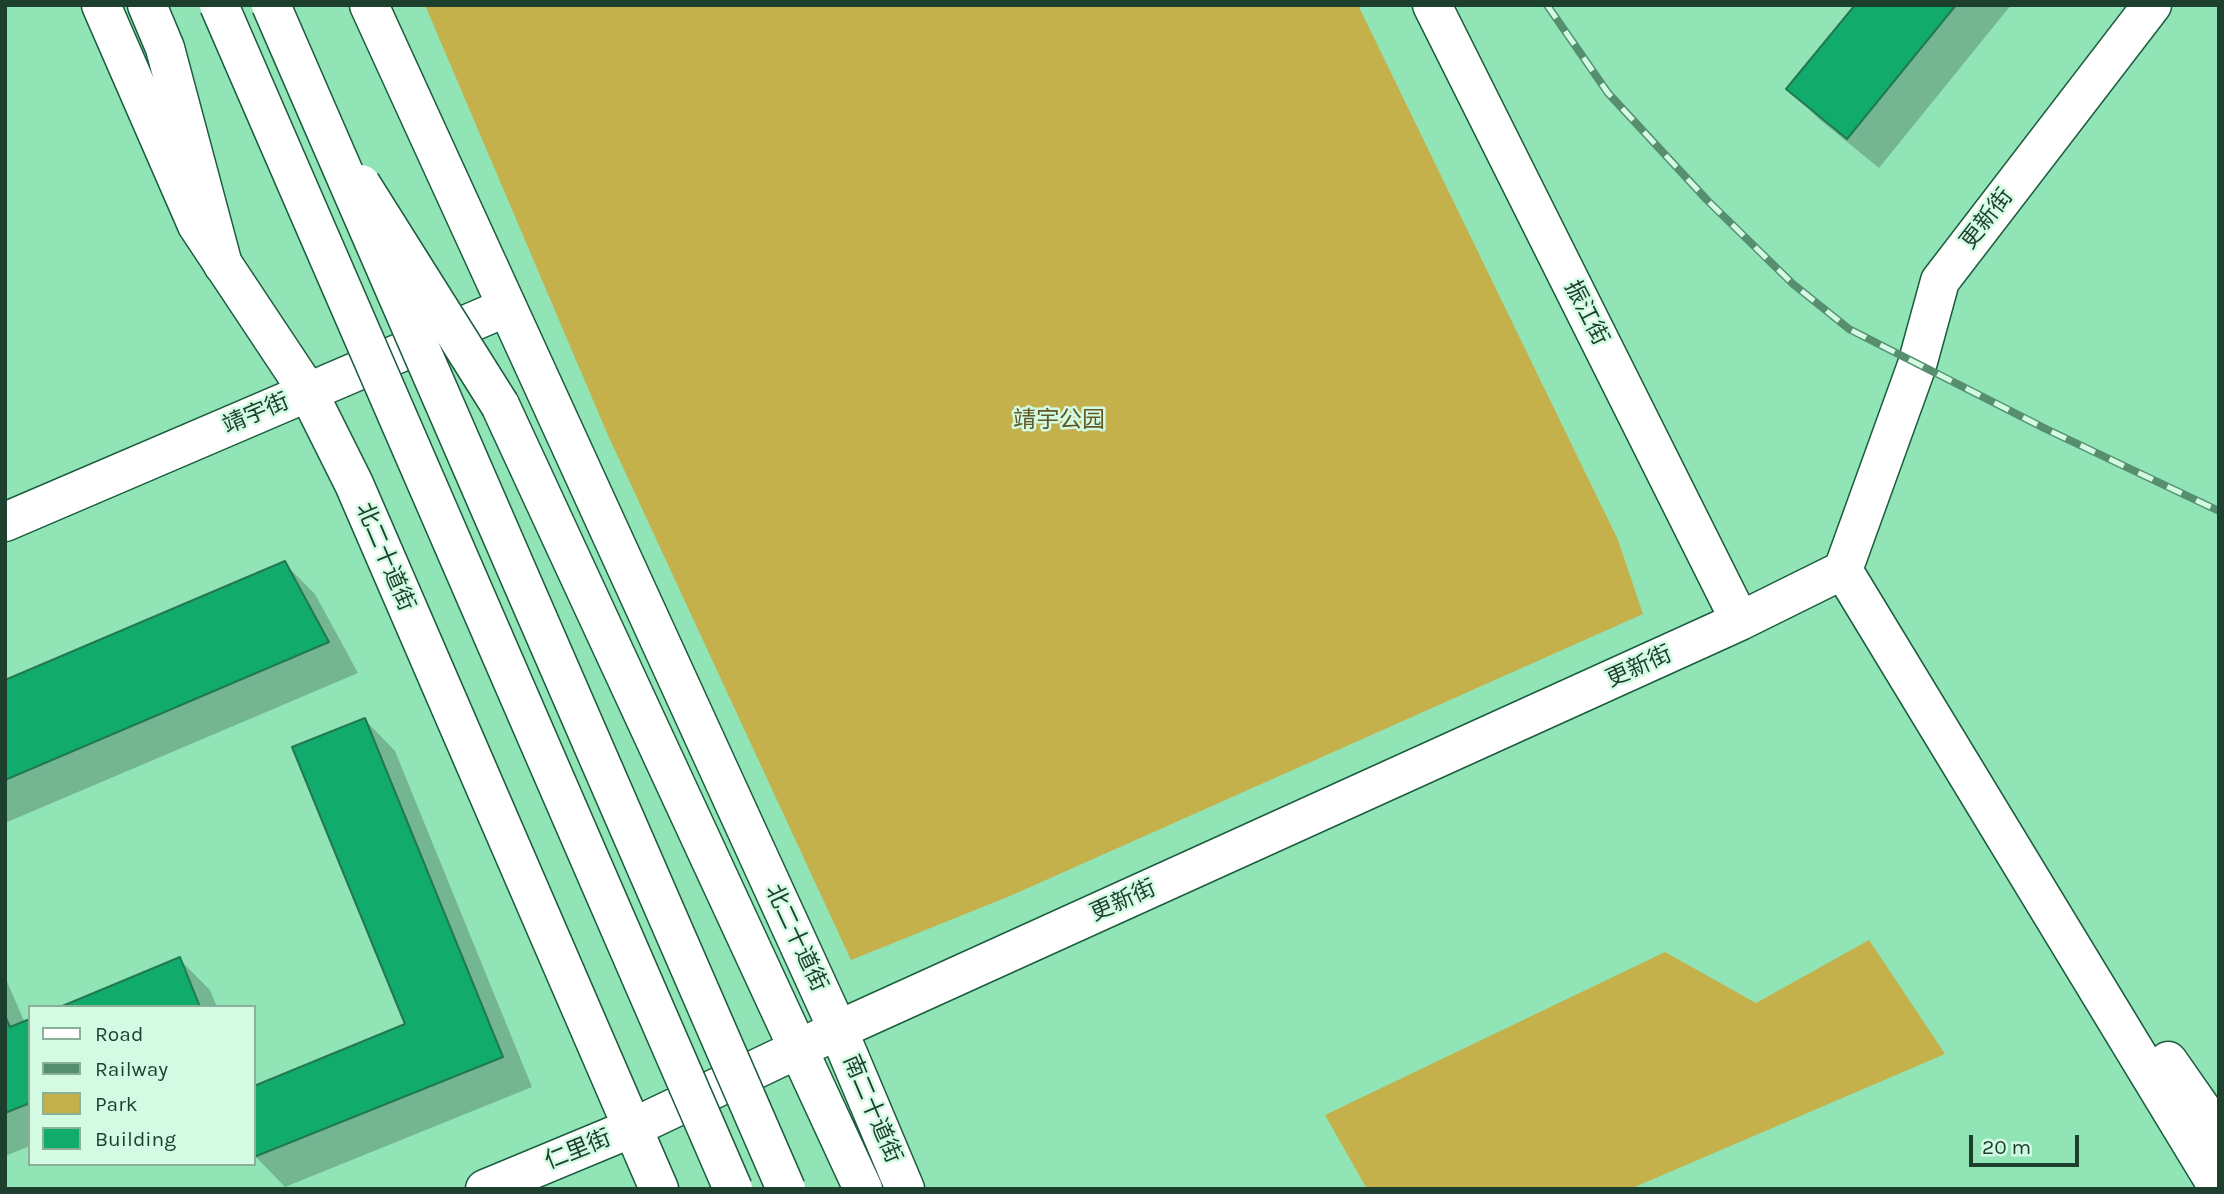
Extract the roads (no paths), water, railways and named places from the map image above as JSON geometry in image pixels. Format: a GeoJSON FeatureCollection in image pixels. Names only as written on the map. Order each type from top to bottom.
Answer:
{"type":"FeatureCollection","features":[{"type":"Feature","properties":{"kind":"main road","name":"北二十道街"},"geometry":{"type":"LineString","coordinates":[[101,5],[197,225],[308,391],[354,484],[632,1128]]}},
{"type":"Feature","properties":{"kind":"main road"},"geometry":{"type":"LineString","coordinates":[[148,5],[165,48],[223,264]]}},
{"type":"Feature","properties":{"kind":"main road"},"geometry":{"type":"LineString","coordinates":[[219,5],[733,1189]]}},
{"type":"Feature","properties":{"kind":"main road"},"geometry":{"type":"LineString","coordinates":[[271,5],[313,107],[786,1189]]}},
{"type":"Feature","properties":{"kind":"main road","name":"北二十道街"},"geometry":{"type":"LineString","coordinates":[[369,5],[838,1030]]}},
{"type":"Feature","properties":{"kind":"main road","name":"振江街"},"geometry":{"type":"LineString","coordinates":[[1432,5],[1740,621]]}},
{"type":"Feature","properties":{"kind":"main road","name":"更新街"},"geometry":{"type":"LineString","coordinates":[[798,1049],[1740,621],[1849,554],[1917,365],[1940,281],[2152,5]]}},
{"type":"Feature","properties":{"kind":"main road"},"geometry":{"type":"LineString","coordinates":[[313,107],[500,405],[863,1189]]}},
{"type":"Feature","properties":{"kind":"main road","name":"靖宇街"},"geometry":{"type":"LineString","coordinates":[[5,522],[507,307]]}},
{"type":"Feature","properties":{"kind":"main road"},"geometry":{"type":"LineString","coordinates":[[1849,554],[2134,1013],[2219,1134]]}},
{"type":"Feature","properties":{"kind":"main road"},"geometry":{"type":"LineString","coordinates":[[1849,554],[2219,1189]]}},
{"type":"Feature","properties":{"kind":"main road","name":"南二十道街"},"geometry":{"type":"LineString","coordinates":[[838,1030],[905,1189]]}},
{"type":"Feature","properties":{"kind":"main road","name":"仁里街"},"geometry":{"type":"LineString","coordinates":[[485,1189],[632,1128],[798,1049]]}},
{"type":"Feature","properties":{"kind":"main road"},"geometry":{"type":"LineString","coordinates":[[632,1128],[659,1189]]}},
{"type":"Feature","properties":{"kind":"railway"},"geometry":{"type":"LineString","coordinates":[[1547,5],[1608,93],[1707,200],[1793,284],[1849,329],[2046,429],[2219,511]]}},
{"type":"Feature","properties":{"kind":"park label","name":"靖宇公园"},"geometry":{"type":"Point","coordinates":[1059,420]}}]}
